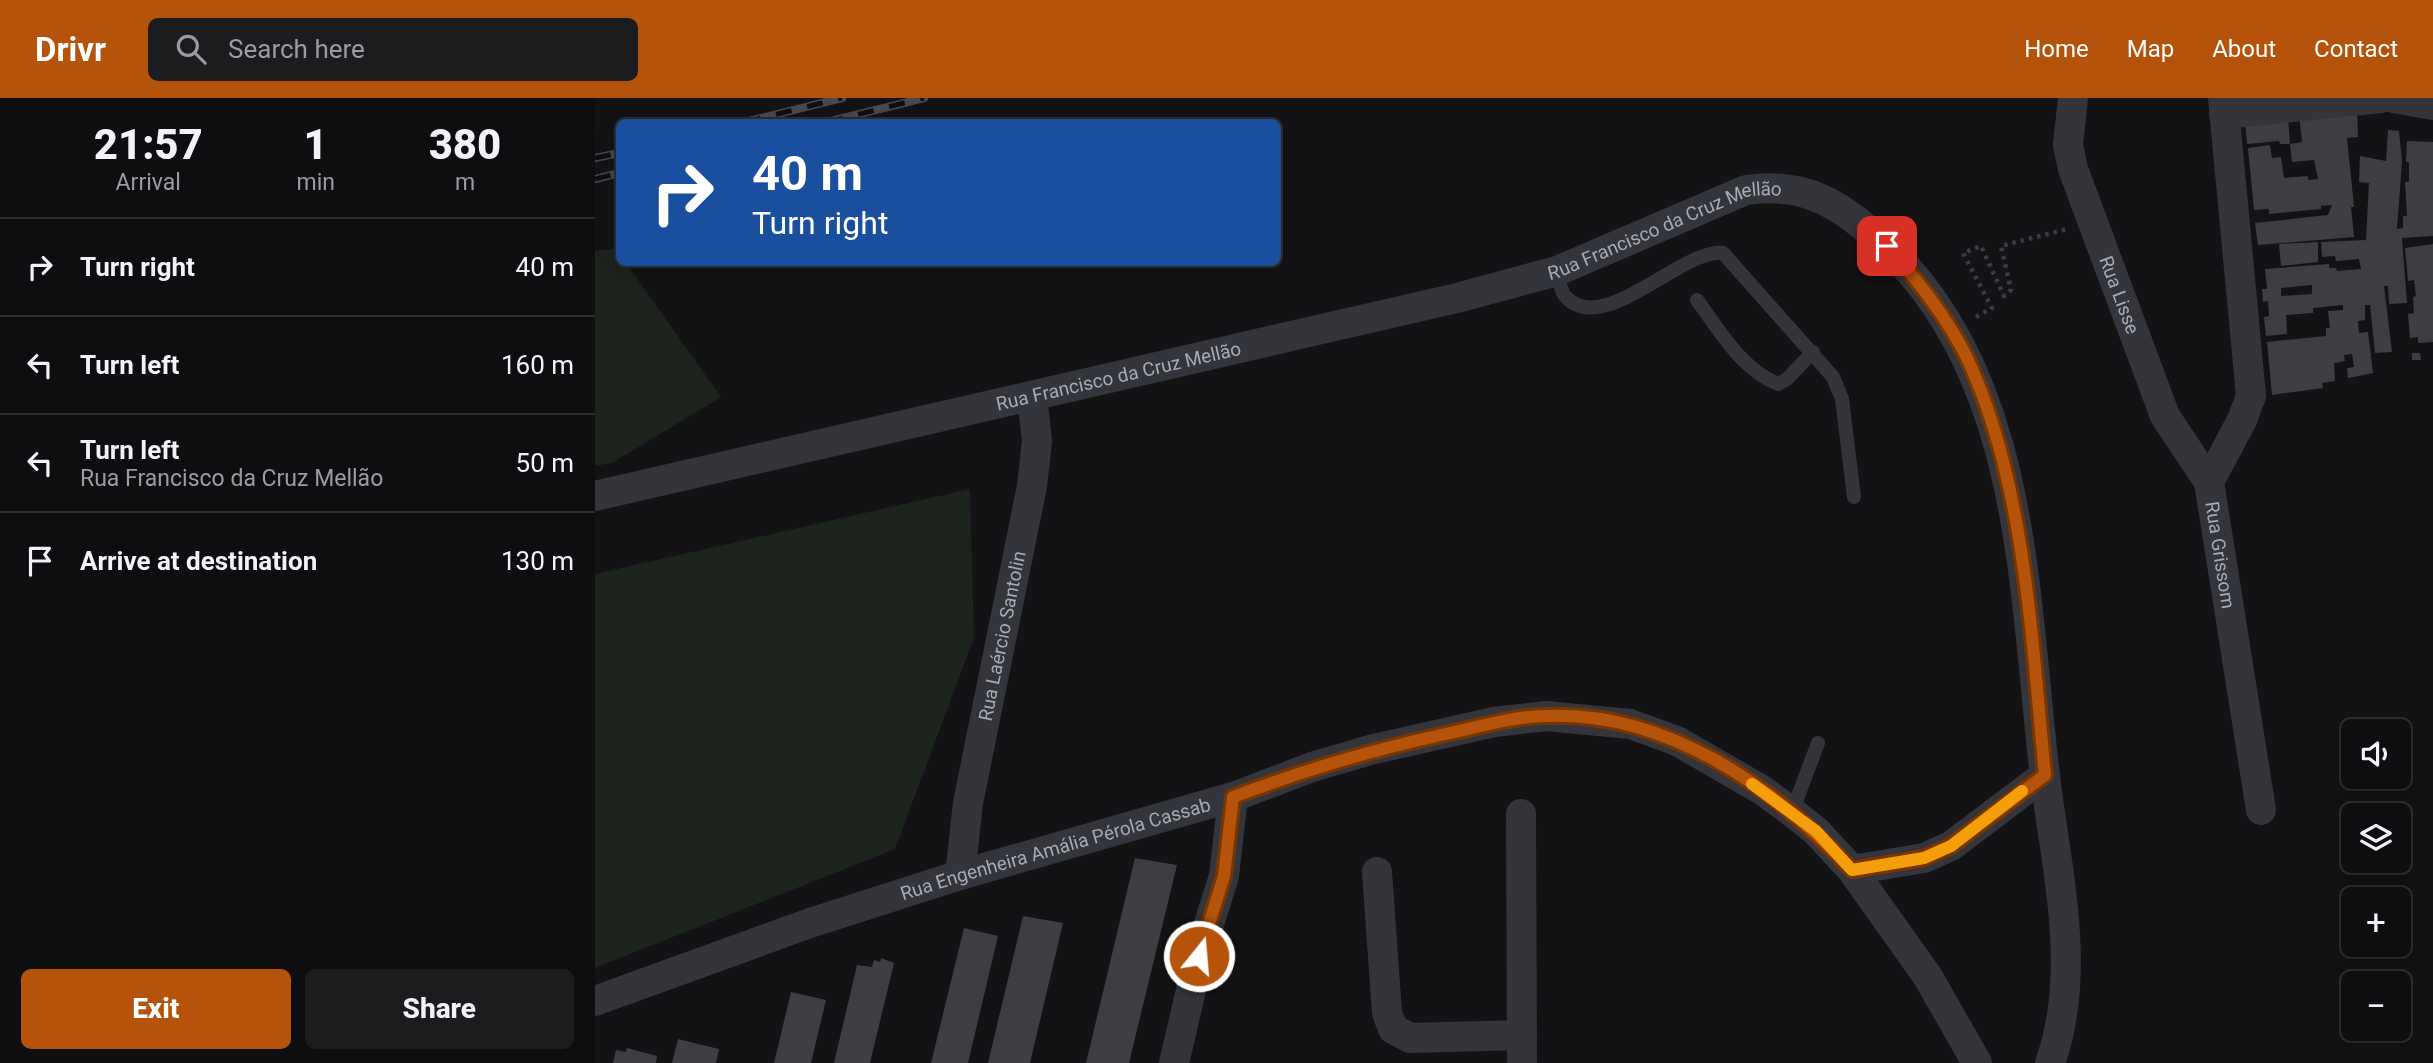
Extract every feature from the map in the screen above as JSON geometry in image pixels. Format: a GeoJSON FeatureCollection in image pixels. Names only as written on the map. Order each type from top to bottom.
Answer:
{"type":"FeatureCollection","features":[{"type":"Feature","properties":{"kind":"street","name":"Rua Lisse"},"geometry":{"type":"LineString","coordinates":[[2073,98],[2068,145],[2091,217],[2165,416],[2209,482]]}},
{"type":"Feature","properties":{"kind":"street"},"geometry":{"type":"LineString","coordinates":[[2224,106],[2381,98]]}},
{"type":"Feature","properties":{"kind":"street"},"geometry":{"type":"LineString","coordinates":[[2393,98],[2433,105]]}},
{"type":"Feature","properties":{"kind":"street","name":"Rua Grissom"},"geometry":{"type":"LineString","coordinates":[[2224,106],[2251,396],[2242,420],[2209,482],[2261,810]]}},
{"type":"Feature","properties":{"kind":"street","name":"Rua Francisco da Cruz Mellão"},"geometry":{"type":"LineString","coordinates":[[595,496],[1391,314],[1557,271],[1746,190],[1771,187],[1831,201],[1856,218],[1913,276],[1951,331],[1967,358],[1982,396],[2012,502],[2062,891],[2064,956],[2058,1039],[2050,1063]]}},
{"type":"Feature","properties":{"kind":"street","name":"Rua Laércio Santolin"},"geometry":{"type":"LineString","coordinates":[[960,875],[968,803],[1032,486],[1037,441],[1032,396]]}},
{"type":"Feature","properties":{"kind":"street","name":"Rua Engenheira Amália Pérola Cassab"},"geometry":{"type":"LineString","coordinates":[[595,1001],[810,923],[960,875],[1233,797],[1312,767],[1370,750],[1494,722],[1546,716],[1630,724],[1677,741],[1762,790],[1816,831],[1852,870],[1928,978],[1977,1063]]}},
{"type":"Feature","properties":{"kind":"street"},"geometry":{"type":"LineString","coordinates":[[1852,870],[1924,858],[1951,846],[2045,775]]}},
{"type":"Feature","properties":{"kind":"street"},"geometry":{"type":"LineString","coordinates":[[1174,1063],[1199,956],[1224,876],[1233,797]]}},
{"type":"Feature","properties":{"kind":"street"},"geometry":{"type":"LineString","coordinates":[[1377,872],[1387,1013],[1393,1029],[1409,1038],[1522,1049],[1521,814]]}},
{"type":"Feature","properties":{"kind":"lane"},"geometry":{"type":"LineString","coordinates":[[1557,271],[1564,295],[1576,305],[1593,306],[1617,303],[1697,258],[1711,252],[1723,253],[1833,377],[1842,398],[1854,498]]}},
{"type":"Feature","properties":{"kind":"lane"},"geometry":{"type":"LineString","coordinates":[[1697,300],[1738,355],[1762,377],[1778,384],[1787,379],[1813,352]]}},
{"type":"Feature","properties":{"kind":"lane"},"geometry":{"type":"LineString","coordinates":[[1792,812],[1818,743]]}},
{"type":"Feature","properties":{"kind":"path"},"geometry":{"type":"LineString","coordinates":[[1951,331],[1992,309],[1963,253],[1981,246],[2004,296],[2011,290],[2001,246],[2070,229],[2091,217]]}},
{"type":"Feature","properties":{"kind":"shaded area"},"geometry":{"type":"Polygon","coordinates":[[[616,248],[616,266],[628,266],[721,397],[612,463],[595,466],[595,251],[616,248]]]}},
{"type":"Feature","properties":{"kind":"shaded area"},"geometry":{"type":"Polygon","coordinates":[[[970,489],[974,638],[895,849],[595,968],[595,574],[970,489]]]}},
{"type":"Feature","properties":{"kind":"building"},"geometry":{"type":"Polygon","coordinates":[[[2357,109],[2358,137],[2347,138],[2354,207],[2351,207],[2354,237],[2258,245],[2255,223],[2328,215],[2332,205],[2321,206],[2321,209],[2269,214],[2269,209],[2254,210],[2248,148],[2270,145],[2272,158],[2281,157],[2284,178],[2308,176],[2308,180],[2318,179],[2314,160],[2292,162],[2290,144],[2302,142],[2299,115],[2357,109]]]}},
{"type":"Feature","properties":{"kind":"building"},"geometry":{"type":"Polygon","coordinates":[[[2288,117],[2290,144],[2280,144],[2279,141],[2247,144],[2245,121],[2288,117]]]}},
{"type":"Feature","properties":{"kind":"building"},"geometry":{"type":"Polygon","coordinates":[[[2388,130],[2399,131],[2402,161],[2397,229],[2403,228],[2403,216],[2407,216],[2405,182],[2409,182],[2407,141],[2433,142],[2433,236],[2402,238],[2407,303],[2389,304],[2388,286],[2384,286],[2392,352],[2375,353],[2370,305],[2365,305],[2365,320],[2358,321],[2359,333],[2368,332],[2373,373],[2348,378],[2347,368],[2354,367],[2352,354],[2344,355],[2345,361],[2334,363],[2335,381],[2322,383],[2323,388],[2272,395],[2267,342],[2326,336],[2326,328],[2330,328],[2328,311],[2343,310],[2343,305],[2313,308],[2313,313],[2286,315],[2287,334],[2266,336],[2264,317],[2269,316],[2268,301],[2263,302],[2262,289],[2267,289],[2265,269],[2329,264],[2329,268],[2336,268],[2337,271],[2361,269],[2359,259],[2336,261],[2335,256],[2322,257],[2321,242],[2366,240],[2369,183],[2359,182],[2360,156],[2386,161],[2388,130]],[[2312,285],[2281,288],[2281,296],[2312,294],[2312,285]]]}},
{"type":"Feature","properties":{"kind":"building"},"geometry":{"type":"Polygon","coordinates":[[[2318,242],[2318,262],[2281,266],[2279,244],[2318,242]]]}},
{"type":"Feature","properties":{"kind":"building"},"geometry":{"type":"Polygon","coordinates":[[[2433,244],[2433,342],[2418,343],[2418,337],[2410,338],[2408,314],[2414,313],[2413,297],[2416,296],[2414,280],[2408,281],[2405,248],[2433,244]]]}},
{"type":"Feature","properties":{"kind":"building"},"geometry":{"type":"Polygon","coordinates":[[[2412,353],[2420,353],[2421,360],[2412,360],[2412,353]]]}},
{"type":"Feature","properties":{"kind":"building"},"geometry":{"type":"Polygon","coordinates":[[[1135,858],[1177,865],[1129,1063],[1086,1063],[1135,858]]]}},
{"type":"Feature","properties":{"kind":"building"},"geometry":{"type":"Polygon","coordinates":[[[1023,916],[1063,923],[1030,1063],[988,1063],[1023,916]]]}},
{"type":"Feature","properties":{"kind":"building"},"geometry":{"type":"Polygon","coordinates":[[[964,928],[998,936],[968,1063],[931,1063],[964,928]]]}},
{"type":"Feature","properties":{"kind":"building"},"geometry":{"type":"Polygon","coordinates":[[[881,958],[894,963],[870,1063],[834,1063],[857,965],[872,967],[874,960],[880,962],[881,958]]]}},
{"type":"Feature","properties":{"kind":"building"},"geometry":{"type":"Polygon","coordinates":[[[791,992],[826,1000],[811,1063],[774,1063],[791,992]]]}},
{"type":"Feature","properties":{"kind":"building"},"geometry":{"type":"Polygon","coordinates":[[[678,1039],[719,1049],[716,1063],[672,1063],[678,1039]]]}},
{"type":"Feature","properties":{"kind":"building"},"geometry":{"type":"Polygon","coordinates":[[[627,1048],[657,1056],[656,1063],[613,1063],[616,1050],[626,1052],[627,1048]]]}},
{"type":"Feature","properties":{"kind":"railway"},"geometry":{"type":"LineString","coordinates":[[757,119],[842,98]]}},
{"type":"Feature","properties":{"kind":"railway"},"geometry":{"type":"LineString","coordinates":[[839,119],[924,98]]}},
{"type":"Feature","properties":{"kind":"railway"},"geometry":{"type":"LineString","coordinates":[[595,158],[616,154]]}},
{"type":"Feature","properties":{"kind":"railway"},"geometry":{"type":"LineString","coordinates":[[595,179],[616,174]]}},
{"type":"Feature","properties":{"kind":"slow traffic"},"geometry":{"type":"LineString","coordinates":[[1752,784],[1816,831],[1852,870],[1924,858],[1951,846],[2022,791]]}},
{"type":"Feature","properties":{"kind":"route"},"geometry":{"type":"LineString","coordinates":[[1199,956],[1224,876],[1233,797],[1331,761],[1494,722],[1546,716],[1583,719],[1630,724],[1677,741],[1762,790],[1792,812],[1816,831],[1852,870],[1924,858],[1951,846],[2045,775],[2022,565],[2012,502],[1982,396],[1967,358],[1944,320],[1913,276],[1887,246]]}}]}
